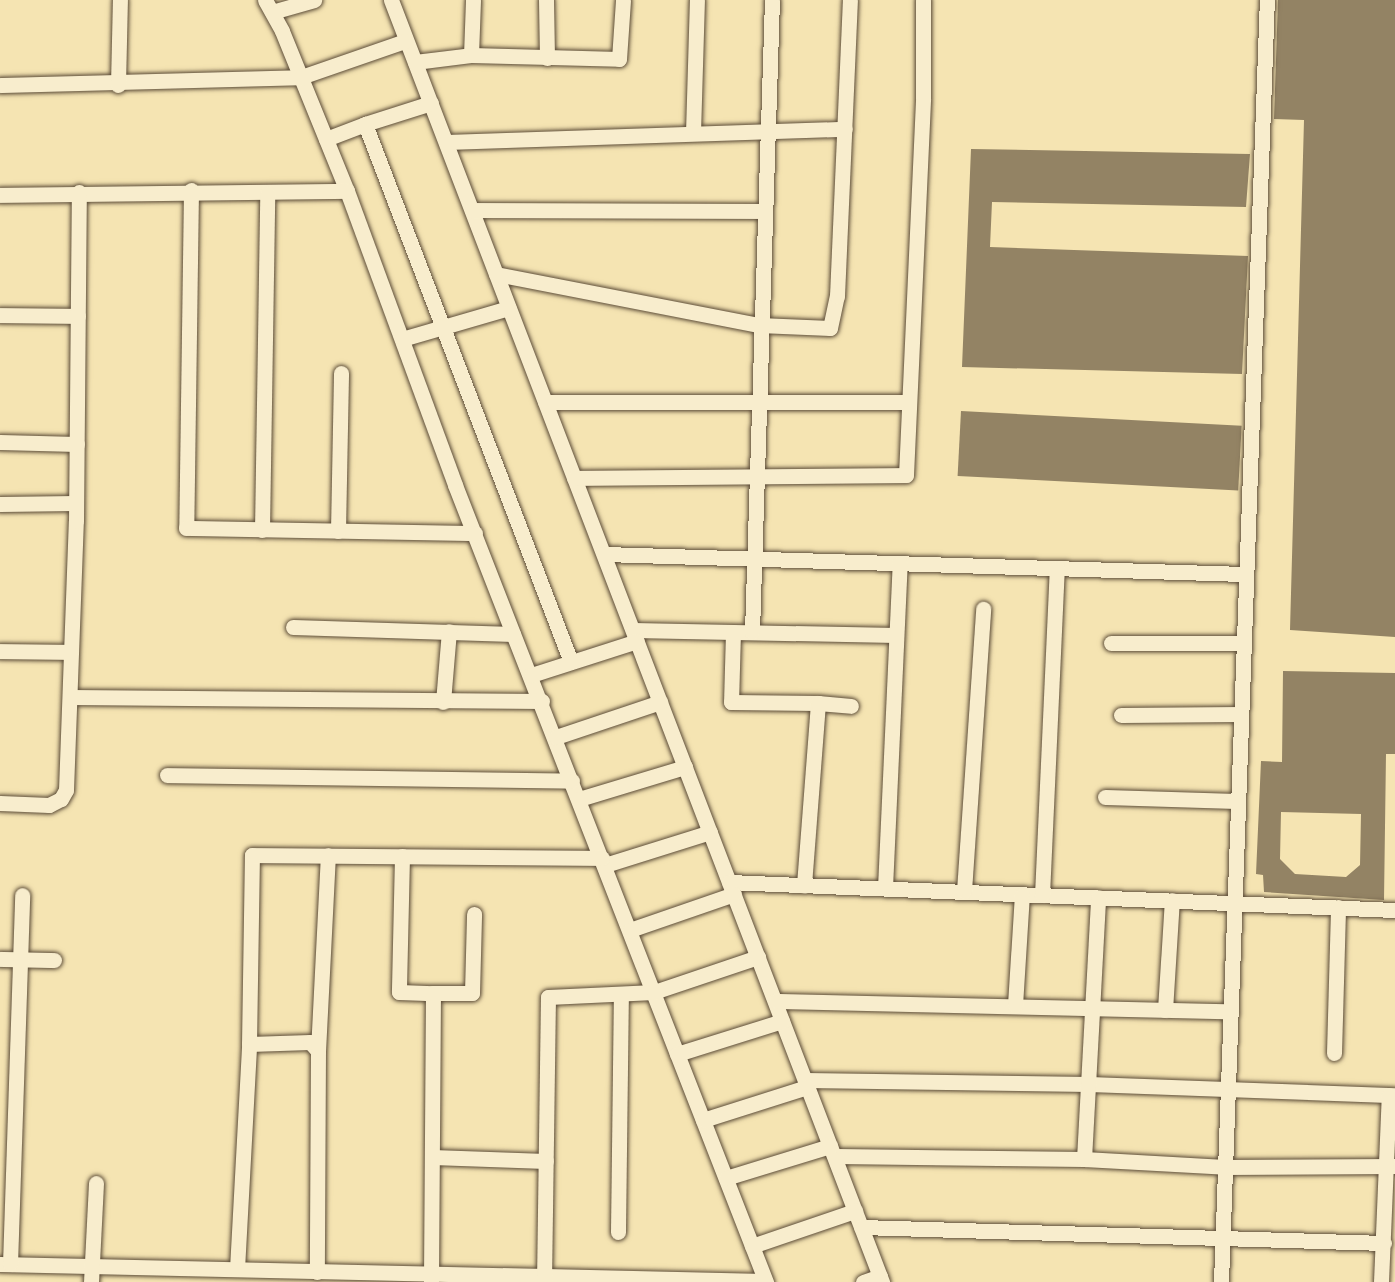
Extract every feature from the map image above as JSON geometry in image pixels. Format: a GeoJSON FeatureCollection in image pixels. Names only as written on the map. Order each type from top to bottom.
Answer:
{"type":"FeatureCollection","features":[{"type":"Feature","properties":{"kind":"street"},"geometry":{"type":"LineString","coordinates":[[118,85],[120,0]]}},
{"type":"Feature","properties":{"kind":"street"},"geometry":{"type":"LineString","coordinates":[[22,895],[5,1264],[92,1266],[164,1275],[237,1269],[431,1278],[766,1281],[542,701],[513,634],[347,191],[301,77],[268,6],[314,0]]}},
{"type":"Feature","properties":{"kind":"street"},"geometry":{"type":"LineString","coordinates":[[391,0],[881,1279],[863,1282]]}},
{"type":"Feature","properties":{"kind":"street"},"geometry":{"type":"LineString","coordinates":[[471,55],[472,0]]}},
{"type":"Feature","properties":{"kind":"street"},"geometry":{"type":"LineString","coordinates":[[546,0],[547,58]]}},
{"type":"Feature","properties":{"kind":"street"},"geometry":{"type":"LineString","coordinates":[[415,62],[471,55],[619,59],[623,0]]}},
{"type":"Feature","properties":{"kind":"street"},"geometry":{"type":"LineString","coordinates":[[693,133],[697,0]]}},
{"type":"Feature","properties":{"kind":"street"},"geometry":{"type":"LineString","coordinates":[[752,632],[759,325],[772,0]]}},
{"type":"Feature","properties":{"kind":"street"},"geometry":{"type":"LineString","coordinates":[[496,274],[759,325],[818,330],[834,325],[850,0]]}},
{"type":"Feature","properties":{"kind":"street"},"geometry":{"type":"LineString","coordinates":[[574,478],[906,475],[923,0]]}},
{"type":"Feature","properties":{"kind":"street"},"geometry":{"type":"LineString","coordinates":[[1221,1282],[1266,0]]}},
{"type":"Feature","properties":{"kind":"street"},"geometry":{"type":"LineString","coordinates":[[0,85],[118,85],[301,77],[405,41]]}},
{"type":"Feature","properties":{"kind":"street"},"geometry":{"type":"LineString","coordinates":[[326,139],[431,103]]}},
{"type":"Feature","properties":{"kind":"street"},"geometry":{"type":"LineString","coordinates":[[365,124],[571,662]]}},
{"type":"Feature","properties":{"kind":"street"},"geometry":{"type":"LineString","coordinates":[[446,142],[845,129]]}},
{"type":"Feature","properties":{"kind":"street"},"geometry":{"type":"LineString","coordinates":[[0,195],[191,190],[267,193],[347,191]]}},
{"type":"Feature","properties":{"kind":"street"},"geometry":{"type":"LineString","coordinates":[[191,190],[186,528],[475,532]]}},
{"type":"Feature","properties":{"kind":"street"},"geometry":{"type":"LineString","coordinates":[[0,803],[49,805],[61,799],[66,790],[77,444],[79,192]]}},
{"type":"Feature","properties":{"kind":"street"},"geometry":{"type":"LineString","coordinates":[[262,530],[267,193]]}},
{"type":"Feature","properties":{"kind":"street"},"geometry":{"type":"LineString","coordinates":[[472,210],[763,211]]}},
{"type":"Feature","properties":{"kind":"street"},"geometry":{"type":"LineString","coordinates":[[402,339],[509,308]]}},
{"type":"Feature","properties":{"kind":"street"},"geometry":{"type":"LineString","coordinates":[[0,315],[78,316]]}},
{"type":"Feature","properties":{"kind":"street"},"geometry":{"type":"LineString","coordinates":[[338,531],[340,373]]}},
{"type":"Feature","properties":{"kind":"street"},"geometry":{"type":"LineString","coordinates":[[545,402],[908,402]]}},
{"type":"Feature","properties":{"kind":"street"},"geometry":{"type":"LineString","coordinates":[[0,442],[77,444]]}},
{"type":"Feature","properties":{"kind":"street"},"geometry":{"type":"LineString","coordinates":[[0,504],[75,503]]}},
{"type":"Feature","properties":{"kind":"street"},"geometry":{"type":"LineString","coordinates":[[604,554],[1245,574]]}},
{"type":"Feature","properties":{"kind":"street"},"geometry":{"type":"LineString","coordinates":[[885,888],[900,563]]}},
{"type":"Feature","properties":{"kind":"street"},"geometry":{"type":"LineString","coordinates":[[1042,895],[1057,568]]}},
{"type":"Feature","properties":{"kind":"street"},"geometry":{"type":"LineString","coordinates":[[964,891],[982,609]]}},
{"type":"Feature","properties":{"kind":"street"},"geometry":{"type":"LineString","coordinates":[[293,627],[513,634]]}},
{"type":"Feature","properties":{"kind":"street"},"geometry":{"type":"LineString","coordinates":[[443,702],[449,631]]}},
{"type":"Feature","properties":{"kind":"street"},"geometry":{"type":"LineString","coordinates":[[531,675],[571,662],[635,635],[733,632],[896,635]]}},
{"type":"Feature","properties":{"kind":"street"},"geometry":{"type":"LineString","coordinates":[[733,632],[731,702],[818,703],[851,706]]}},
{"type":"Feature","properties":{"kind":"street"},"geometry":{"type":"LineString","coordinates":[[1111,643],[1243,643]]}},
{"type":"Feature","properties":{"kind":"street"},"geometry":{"type":"LineString","coordinates":[[0,651],[70,652]]}},
{"type":"Feature","properties":{"kind":"street"},"geometry":{"type":"LineString","coordinates":[[70,697],[443,702],[542,701]]}},
{"type":"Feature","properties":{"kind":"street"},"geometry":{"type":"LineString","coordinates":[[556,737],[660,702]]}},
{"type":"Feature","properties":{"kind":"street"},"geometry":{"type":"LineString","coordinates":[[804,885],[818,703]]}},
{"type":"Feature","properties":{"kind":"street"},"geometry":{"type":"LineString","coordinates":[[1121,715],[1240,714]]}},
{"type":"Feature","properties":{"kind":"street"},"geometry":{"type":"LineString","coordinates":[[579,799],[685,767]]}},
{"type":"Feature","properties":{"kind":"street"},"geometry":{"type":"LineString","coordinates":[[166,775],[572,781]]}},
{"type":"Feature","properties":{"kind":"street"},"geometry":{"type":"LineString","coordinates":[[1105,797],[1237,801]]}},
{"type":"Feature","properties":{"kind":"street"},"geometry":{"type":"LineString","coordinates":[[237,1269],[249,1044],[252,855],[603,861],[710,832]]}},
{"type":"Feature","properties":{"kind":"street"},"geometry":{"type":"LineString","coordinates":[[317,1272],[318,1051],[328,855]]}},
{"type":"Feature","properties":{"kind":"street"},"geometry":{"type":"LineString","coordinates":[[402,856],[399,992],[472,993],[474,914]]}},
{"type":"Feature","properties":{"kind":"street"},"geometry":{"type":"LineString","coordinates":[[630,930],[731,888],[804,885],[1395,910]]}},
{"type":"Feature","properties":{"kind":"street"},"geometry":{"type":"LineString","coordinates":[[1015,1005],[1022,895]]}},
{"type":"Feature","properties":{"kind":"street"},"geometry":{"type":"LineString","coordinates":[[1084,1159],[1098,897]]}},
{"type":"Feature","properties":{"kind":"street"},"geometry":{"type":"LineString","coordinates":[[1165,1010],[1172,900]]}},
{"type":"Feature","properties":{"kind":"street"},"geometry":{"type":"LineString","coordinates":[[1334,1053],[1338,908]]}},
{"type":"Feature","properties":{"kind":"street"},"geometry":{"type":"LineString","coordinates":[[544,1280],[549,997],[621,996],[654,992],[758,957]]}},
{"type":"Feature","properties":{"kind":"street"},"geometry":{"type":"LineString","coordinates":[[0,959],[54,960]]}},
{"type":"Feature","properties":{"kind":"street"},"geometry":{"type":"LineString","coordinates":[[431,1278],[433,993]]}},
{"type":"Feature","properties":{"kind":"street"},"geometry":{"type":"LineString","coordinates":[[618,1232],[621,996]]}},
{"type":"Feature","properties":{"kind":"street"},"geometry":{"type":"LineString","coordinates":[[776,1001],[1229,1011]]}},
{"type":"Feature","properties":{"kind":"street"},"geometry":{"type":"LineString","coordinates":[[678,1054],[782,1021]]}},
{"type":"Feature","properties":{"kind":"street"},"geometry":{"type":"LineString","coordinates":[[249,1044],[310,1042],[318,1051]]}},
{"type":"Feature","properties":{"kind":"street"},"geometry":{"type":"LineString","coordinates":[[703,1120],[806,1083],[1089,1084],[1392,1095],[1388,1237],[1381,1282]]}},
{"type":"Feature","properties":{"kind":"street"},"geometry":{"type":"LineString","coordinates":[[726,1178],[833,1151],[1084,1159],[1225,1167],[1391,1166]]}},
{"type":"Feature","properties":{"kind":"street"},"geometry":{"type":"LineString","coordinates":[[432,1158],[546,1161]]}},
{"type":"Feature","properties":{"kind":"street"},"geometry":{"type":"LineString","coordinates":[[91,1282],[96,1183]]}},
{"type":"Feature","properties":{"kind":"street"},"geometry":{"type":"LineString","coordinates":[[752,1246],[855,1211]]}},
{"type":"Feature","properties":{"kind":"street"},"geometry":{"type":"LineString","coordinates":[[861,1227],[1223,1241],[1388,1237]]}},
{"type":"Feature","properties":{"kind":"building"},"geometry":{"type":"Polygon","coordinates":[[[1278,0],[1395,0],[1395,637],[1290,630],[1304,120],[1274,119],[1278,0]]]}},
{"type":"Feature","properties":{"kind":"building"},"geometry":{"type":"Polygon","coordinates":[[[971,149],[1250,154],[1246,207],[992,202],[990,247],[1248,256],[1242,374],[962,367],[971,149]]]}},
{"type":"Feature","properties":{"kind":"building"},"geometry":{"type":"Polygon","coordinates":[[[961,411],[1242,426],[1238,491],[958,476],[961,411]]]}},
{"type":"Feature","properties":{"kind":"building"},"geometry":{"type":"Polygon","coordinates":[[[1283,671],[1395,673],[1395,754],[1386,754],[1384,900],[1264,892],[1263,875],[1256,874],[1261,761],[1282,762],[1283,671]],[[1281,812],[1280,859],[1295,874],[1346,877],[1360,865],[1361,814],[1281,812]]]}}]}
